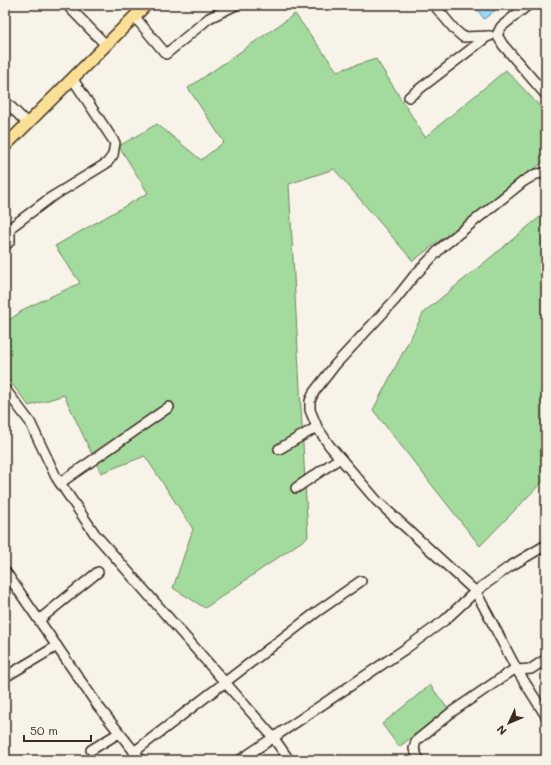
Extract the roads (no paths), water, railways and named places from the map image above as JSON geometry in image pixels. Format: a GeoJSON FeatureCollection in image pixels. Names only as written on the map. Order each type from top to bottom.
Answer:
{"type":"FeatureCollection","features":[{"type":"Feature","properties":{"kind":"main road"},"geometry":{"type":"LineString","coordinates":[[5,146],[105,44],[146,5]]}},
{"type":"Feature","properties":{"kind":"street"},"geometry":{"type":"LineString","coordinates":[[67,5],[105,44]]}},
{"type":"Feature","properties":{"kind":"street"},"geometry":{"type":"LineString","coordinates":[[134,16],[166,54],[209,18],[236,5]]}},
{"type":"Feature","properties":{"kind":"street"},"geometry":{"type":"LineString","coordinates":[[434,5],[454,30],[463,37],[492,36],[503,45],[546,96]]}},
{"type":"Feature","properties":{"kind":"street"},"geometry":{"type":"LineString","coordinates":[[409,96],[492,36],[528,5]]}},
{"type":"Feature","properties":{"kind":"street"},"geometry":{"type":"LineString","coordinates":[[5,246],[10,241],[10,228],[65,187],[107,163],[113,155],[115,143],[72,78]]}},
{"type":"Feature","properties":{"kind":"street"},"geometry":{"type":"LineString","coordinates":[[5,101],[27,123]]}},
{"type":"Feature","properties":{"kind":"street"},"geometry":{"type":"LineString","coordinates":[[546,174],[536,174],[500,199],[442,247],[414,276],[395,300],[335,365],[314,392],[310,401],[310,410],[318,427],[340,458],[377,501],[476,592],[517,669],[546,716]]}},
{"type":"Feature","properties":{"kind":"street"},"geometry":{"type":"LineString","coordinates":[[5,389],[30,422],[60,483],[95,534],[176,628],[273,736],[289,760]]}},
{"type":"Feature","properties":{"kind":"street"},"geometry":{"type":"LineString","coordinates":[[60,483],[169,407]]}},
{"type":"Feature","properties":{"kind":"street"},"geometry":{"type":"LineString","coordinates":[[279,449],[318,427]]}},
{"type":"Feature","properties":{"kind":"street"},"geometry":{"type":"LineString","coordinates":[[296,488],[340,458]]}},
{"type":"Feature","properties":{"kind":"street"},"geometry":{"type":"LineString","coordinates":[[240,760],[273,736],[360,680],[445,620],[476,592],[509,567],[546,545]]}},
{"type":"Feature","properties":{"kind":"street"},"geometry":{"type":"LineString","coordinates":[[5,571],[98,706],[141,760]]}},
{"type":"Feature","properties":{"kind":"street"},"geometry":{"type":"LineString","coordinates":[[39,620],[98,572]]}},
{"type":"Feature","properties":{"kind":"street"},"geometry":{"type":"LineString","coordinates":[[134,752],[318,611],[361,581]]}},
{"type":"Feature","properties":{"kind":"street"},"geometry":{"type":"LineString","coordinates":[[5,677],[57,646]]}},
{"type":"Feature","properties":{"kind":"street"},"geometry":{"type":"LineString","coordinates":[[419,760],[414,749],[416,741],[453,711],[517,669],[531,669],[546,659]]}},
{"type":"Feature","properties":{"kind":"street"},"geometry":{"type":"LineString","coordinates":[[91,750],[119,733]]}},
{"type":"Feature","properties":{"kind":"water"},"geometry":{"type":"Polygon","coordinates":[[[474,5],[502,5],[484,19],[474,5]]]}}]}
